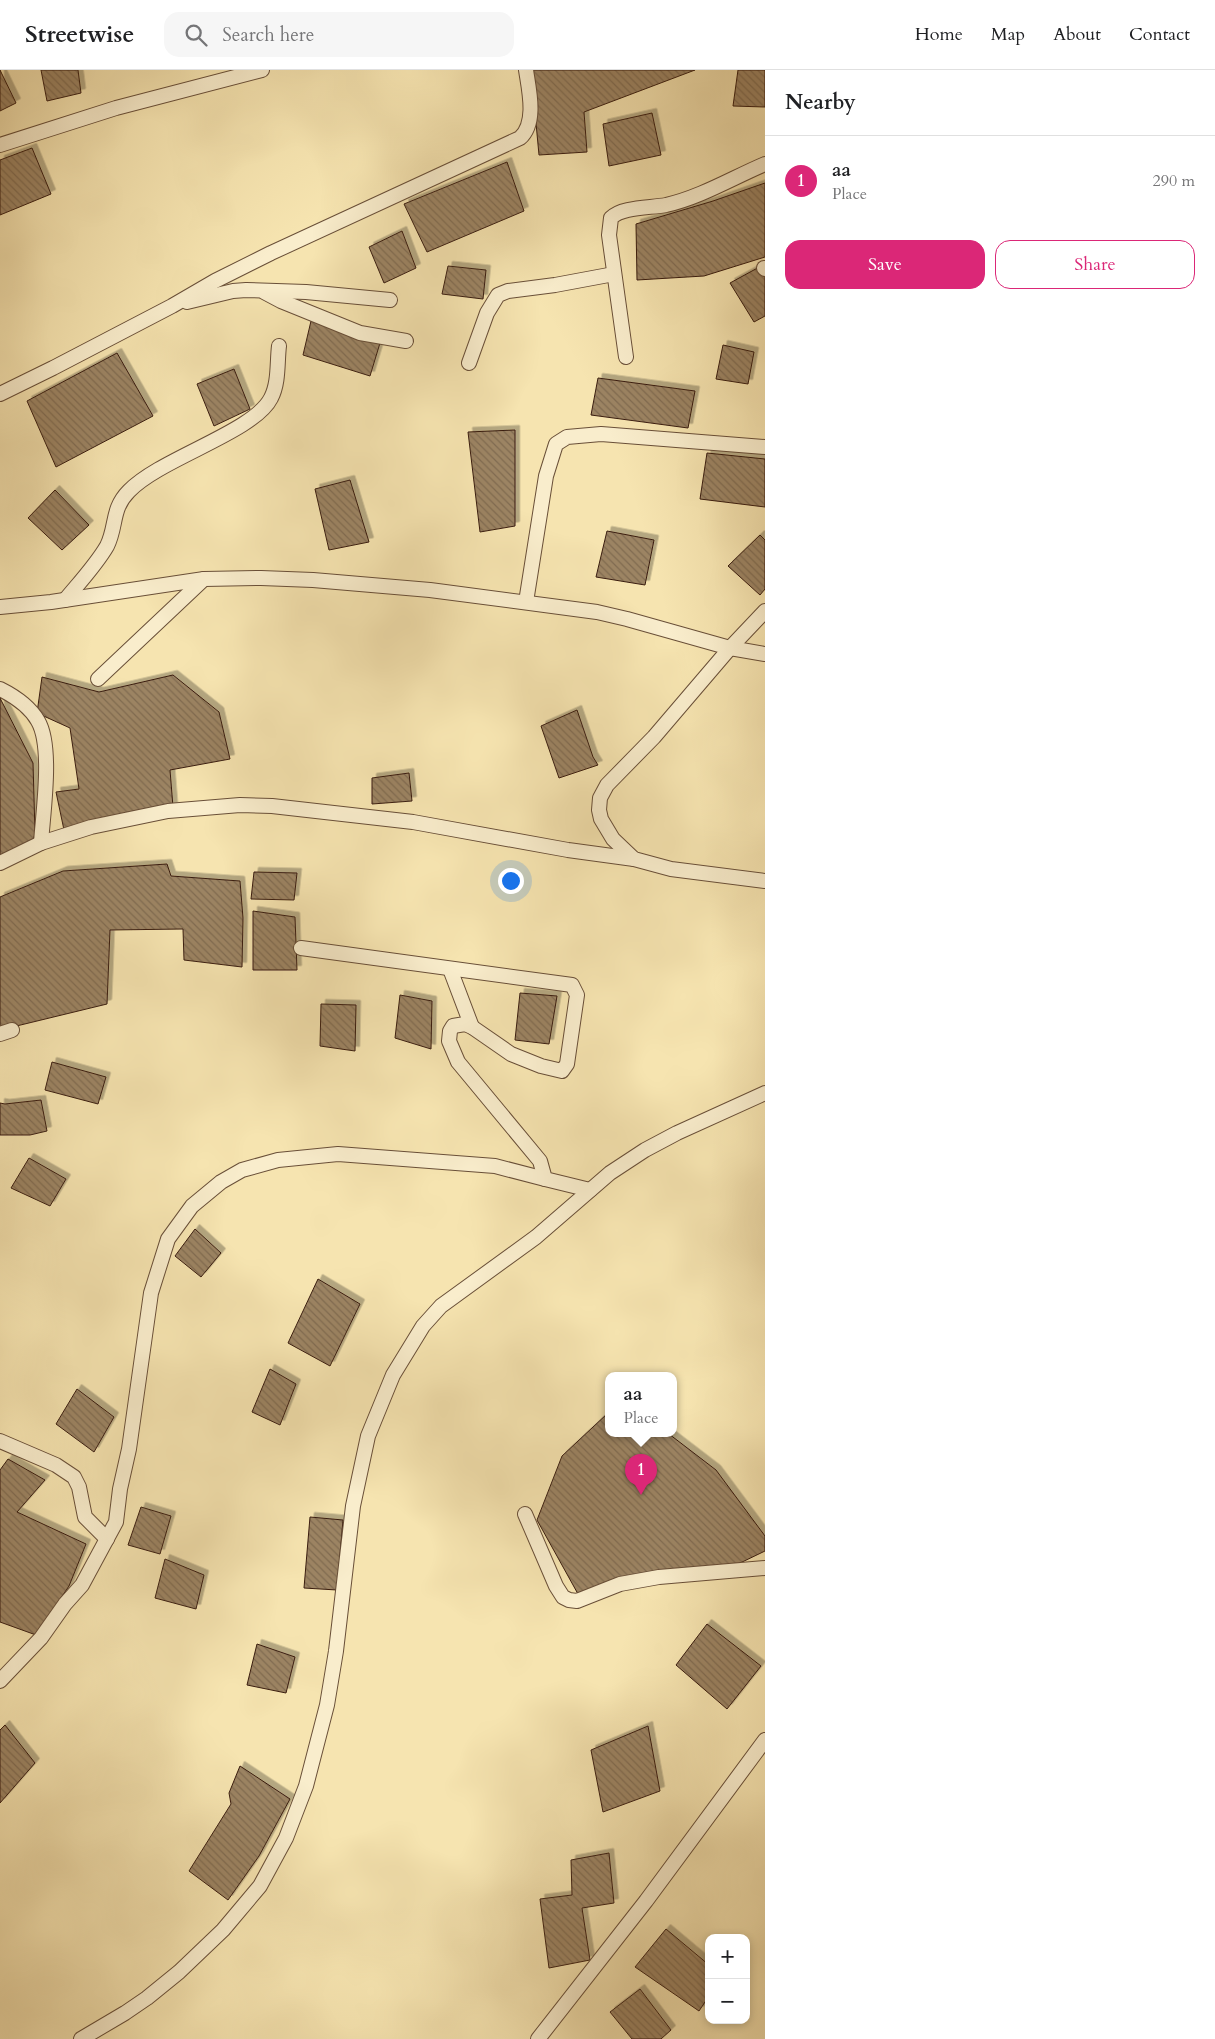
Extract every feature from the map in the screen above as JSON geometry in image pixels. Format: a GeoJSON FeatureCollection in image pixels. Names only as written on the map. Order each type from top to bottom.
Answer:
{"type":"FeatureCollection","features":[{"type":"Feature","properties":{"kind":"street"},"geometry":{"type":"LineString","coordinates":[[0,145],[116,108],[262,70]]}},
{"type":"Feature","properties":{"kind":"street"},"geometry":{"type":"LineString","coordinates":[[0,394],[271,253],[520,138],[525,134],[529,120],[526,70]]}},
{"type":"Feature","properties":{"kind":"street"},"geometry":{"type":"LineString","coordinates":[[626,357],[609,235],[609,223],[613,216],[618,212],[667,204],[689,198],[765,164]]}},
{"type":"Feature","properties":{"kind":"street"},"geometry":{"type":"LineString","coordinates":[[469,363],[487,313],[498,295],[508,291],[580,281],[614,274]]}},
{"type":"Feature","properties":{"kind":"street"},"geometry":{"type":"LineString","coordinates":[[172,306],[233,292],[306,292],[390,300]]}},
{"type":"Feature","properties":{"kind":"street"},"geometry":{"type":"LineString","coordinates":[[264,292],[360,334],[406,341]]}},
{"type":"Feature","properties":{"kind":"street"},"geometry":{"type":"LineString","coordinates":[[65,600],[107,546],[116,510],[121,500],[134,486],[166,465],[248,420],[265,408],[273,393],[279,346]]}},
{"type":"Feature","properties":{"kind":"street"},"geometry":{"type":"LineString","coordinates":[[526,602],[546,476],[556,444],[567,437],[601,434],[765,447]]}},
{"type":"Feature","properties":{"kind":"street"},"geometry":{"type":"LineString","coordinates":[[0,607],[65,600],[204,579],[261,578],[313,580],[430,590],[526,602],[627,619],[730,648],[765,654]]}},
{"type":"Feature","properties":{"kind":"street"},"geometry":{"type":"LineString","coordinates":[[98,679],[204,579]]}},
{"type":"Feature","properties":{"kind":"street"},"geometry":{"type":"LineString","coordinates":[[634,859],[613,839],[605,828],[599,810],[600,798],[607,785],[687,700],[730,648],[765,611]]}},
{"type":"Feature","properties":{"kind":"street"},"geometry":{"type":"LineString","coordinates":[[0,689],[17,699],[28,709],[37,720],[42,731],[45,746],[45,771],[41,843]]}},
{"type":"Feature","properties":{"kind":"street"},"geometry":{"type":"LineString","coordinates":[[0,863],[41,843],[91,827],[168,811],[206,806],[256,806],[413,822],[568,850],[634,859],[671,869],[765,881]]}},
{"type":"Feature","properties":{"kind":"street"},"geometry":{"type":"LineString","coordinates":[[301,948],[392,959],[509,978],[572,985],[576,990],[576,1003],[567,1064],[562,1071],[541,1066],[511,1054],[465,1024],[453,1026],[450,1031],[452,1050],[458,1062],[537,1157],[542,1165],[545,1180]]}},
{"type":"Feature","properties":{"kind":"street"},"geometry":{"type":"LineString","coordinates":[[450,969],[472,1027]]}},
{"type":"Feature","properties":{"kind":"street"},"geometry":{"type":"LineString","coordinates":[[81,2039],[125,2014],[179,1972],[223,1930],[260,1886],[286,1838],[303,1795],[320,1735],[336,1651],[353,1506],[362,1459],[377,1409],[393,1375],[423,1326],[442,1306],[536,1237],[610,1173],[645,1150],[677,1133],[765,1093]]}},
{"type":"Feature","properties":{"kind":"street"},"geometry":{"type":"LineString","coordinates":[[0,1681],[41,1638],[65,1604],[82,1585],[116,1522],[120,1489],[129,1450],[148,1309],[168,1239],[192,1206],[221,1182],[242,1170],[278,1160],[338,1154],[495,1166],[590,1190]]}},
{"type":"Feature","properties":{"kind":"street"},"geometry":{"type":"LineString","coordinates":[[0,1442],[56,1465],[74,1477],[79,1487],[85,1516],[106,1539]]}},
{"type":"Feature","properties":{"kind":"street"},"geometry":{"type":"LineString","coordinates":[[525,1514],[556,1586],[563,1597],[569,1600],[577,1601],[620,1584],[659,1577],[765,1568]]}},
{"type":"Feature","properties":{"kind":"street"},"geometry":{"type":"LineString","coordinates":[[538,2039],[646,1901],[765,1740]]}},
{"type":"Feature","properties":{"kind":"building"},"geometry":{"type":"Polygon","coordinates":[[[0,70],[16,103],[0,111],[0,70]]]}},
{"type":"Feature","properties":{"kind":"building"},"geometry":{"type":"Polygon","coordinates":[[[41,70],[78,70],[81,93],[47,101],[41,70]]]}},
{"type":"Feature","properties":{"kind":"building"},"geometry":{"type":"Polygon","coordinates":[[[531,70],[695,70],[584,112],[587,152],[539,155],[531,70]]]}},
{"type":"Feature","properties":{"kind":"building"},"geometry":{"type":"Polygon","coordinates":[[[738,70],[765,70],[765,107],[733,106],[738,70]]]}},
{"type":"Feature","properties":{"kind":"building"},"geometry":{"type":"Polygon","coordinates":[[[652,113],[661,155],[609,166],[603,124],[652,113]]]}},
{"type":"Feature","properties":{"kind":"building"},"geometry":{"type":"Polygon","coordinates":[[[32,148],[51,194],[0,215],[0,160],[32,148]]]}},
{"type":"Feature","properties":{"kind":"building"},"geometry":{"type":"Polygon","coordinates":[[[507,162],[524,211],[427,252],[404,204],[507,162]]]}},
{"type":"Feature","properties":{"kind":"building"},"geometry":{"type":"Polygon","coordinates":[[[765,183],[765,257],[704,276],[637,280],[636,224],[765,183]]]}},
{"type":"Feature","properties":{"kind":"building"},"geometry":{"type":"Polygon","coordinates":[[[402,231],[416,268],[384,283],[369,247],[402,231]]]}},
{"type":"Feature","properties":{"kind":"building"},"geometry":{"type":"Polygon","coordinates":[[[763,265],[765,270],[765,316],[754,322],[730,283],[763,265]]]}},
{"type":"Feature","properties":{"kind":"building"},"geometry":{"type":"Polygon","coordinates":[[[448,266],[486,270],[483,299],[442,294],[448,266]]]}},
{"type":"Feature","properties":{"kind":"building"},"geometry":{"type":"Polygon","coordinates":[[[311,321],[380,343],[370,376],[303,355],[311,321]]]}},
{"type":"Feature","properties":{"kind":"building"},"geometry":{"type":"Polygon","coordinates":[[[723,345],[754,352],[748,384],[716,379],[723,345]]]}},
{"type":"Feature","properties":{"kind":"building"},"geometry":{"type":"Polygon","coordinates":[[[117,353],[153,416],[56,467],[27,401],[117,353]]]}},
{"type":"Feature","properties":{"kind":"building"},"geometry":{"type":"Polygon","coordinates":[[[234,369],[250,409],[214,426],[197,384],[234,369]]]}},
{"type":"Feature","properties":{"kind":"building"},"geometry":{"type":"Polygon","coordinates":[[[598,378],[695,391],[688,428],[591,415],[598,378]]]}},
{"type":"Feature","properties":{"kind":"building"},"geometry":{"type":"Polygon","coordinates":[[[515,430],[515,526],[480,532],[468,432],[515,430]]]}},
{"type":"Feature","properties":{"kind":"building"},"geometry":{"type":"Polygon","coordinates":[[[707,453],[765,459],[765,507],[700,499],[707,453]]]}},
{"type":"Feature","properties":{"kind":"building"},"geometry":{"type":"Polygon","coordinates":[[[350,480],[369,542],[329,550],[315,489],[350,480]]]}},
{"type":"Feature","properties":{"kind":"building"},"geometry":{"type":"Polygon","coordinates":[[[55,490],[89,525],[62,550],[28,518],[55,490]]]}},
{"type":"Feature","properties":{"kind":"building"},"geometry":{"type":"Polygon","coordinates":[[[607,531],[654,540],[645,585],[596,577],[607,531]]]}},
{"type":"Feature","properties":{"kind":"building"},"geometry":{"type":"Polygon","coordinates":[[[760,535],[765,540],[765,589],[760,595],[728,566],[760,535]]]}},
{"type":"Feature","properties":{"kind":"building"},"geometry":{"type":"Polygon","coordinates":[[[173,675],[219,712],[230,759],[170,770],[173,807],[64,830],[56,792],[79,789],[70,728],[37,713],[42,677],[99,692],[173,675]]]}},
{"type":"Feature","properties":{"kind":"building"},"geometry":{"type":"Polygon","coordinates":[[[0,698],[33,763],[35,833],[33,842],[0,860],[0,698]]]}},
{"type":"Feature","properties":{"kind":"building"},"geometry":{"type":"Polygon","coordinates":[[[577,710],[593,757],[598,765],[559,778],[541,726],[577,710]]]}},
{"type":"Feature","properties":{"kind":"building"},"geometry":{"type":"Polygon","coordinates":[[[409,773],[412,801],[372,804],[372,778],[409,773]]]}},
{"type":"Feature","properties":{"kind":"building"},"geometry":{"type":"Polygon","coordinates":[[[167,864],[171,876],[240,881],[243,918],[242,967],[184,960],[183,929],[110,930],[107,1004],[0,1030],[0,897],[63,871],[167,864]]]}},
{"type":"Feature","properties":{"kind":"building"},"geometry":{"type":"Polygon","coordinates":[[[254,872],[297,873],[294,900],[251,899],[254,872]]]}},
{"type":"Feature","properties":{"kind":"building"},"geometry":{"type":"Polygon","coordinates":[[[253,911],[295,917],[297,970],[253,970],[253,911]]]}},
{"type":"Feature","properties":{"kind":"building"},"geometry":{"type":"Polygon","coordinates":[[[520,993],[557,996],[549,1044],[515,1040],[520,993]]]}},
{"type":"Feature","properties":{"kind":"building"},"geometry":{"type":"Polygon","coordinates":[[[400,995],[432,1001],[431,1049],[395,1038],[400,995]]]}},
{"type":"Feature","properties":{"kind":"building"},"geometry":{"type":"Polygon","coordinates":[[[321,1004],[356,1005],[355,1051],[320,1046],[321,1004]]]}},
{"type":"Feature","properties":{"kind":"building"},"geometry":{"type":"Polygon","coordinates":[[[52,1062],[106,1077],[98,1104],[45,1090],[52,1062]]]}},
{"type":"Feature","properties":{"kind":"building"},"geometry":{"type":"Polygon","coordinates":[[[41,1100],[47,1131],[30,1135],[0,1135],[0,1103],[41,1100]]]}},
{"type":"Feature","properties":{"kind":"building"},"geometry":{"type":"Polygon","coordinates":[[[29,1158],[66,1179],[50,1206],[11,1188],[29,1158]]]}},
{"type":"Feature","properties":{"kind":"building"},"geometry":{"type":"Polygon","coordinates":[[[195,1229],[221,1253],[201,1277],[175,1256],[195,1229]]]}},
{"type":"Feature","properties":{"kind":"building"},"geometry":{"type":"Polygon","coordinates":[[[318,1279],[360,1304],[330,1366],[288,1343],[318,1279]]]}},
{"type":"Feature","properties":{"kind":"building"},"geometry":{"type":"Polygon","coordinates":[[[270,1369],[296,1384],[280,1425],[252,1412],[270,1369]]]}},
{"type":"Feature","properties":{"kind":"building"},"geometry":{"type":"Polygon","coordinates":[[[77,1389],[114,1417],[94,1452],[56,1424],[77,1389]]]}},
{"type":"Feature","properties":{"kind":"building"},"geometry":{"type":"Polygon","coordinates":[[[605,1416],[605,1437],[673,1437],[716,1470],[765,1536],[765,1551],[738,1564],[578,1594],[537,1520],[562,1456],[605,1416]]]}},
{"type":"Feature","properties":{"kind":"building"},"geometry":{"type":"Polygon","coordinates":[[[8,1459],[45,1480],[17,1512],[86,1544],[69,1586],[36,1635],[0,1622],[0,1470],[8,1459]]]}},
{"type":"Feature","properties":{"kind":"building"},"geometry":{"type":"Polygon","coordinates":[[[141,1507],[171,1516],[160,1554],[128,1545],[141,1507]]]}},
{"type":"Feature","properties":{"kind":"building"},"geometry":{"type":"Polygon","coordinates":[[[310,1517],[343,1520],[337,1590],[304,1588],[310,1517]]]}},
{"type":"Feature","properties":{"kind":"building"},"geometry":{"type":"Polygon","coordinates":[[[165,1559],[204,1575],[196,1609],[155,1598],[165,1559]]]}},
{"type":"Feature","properties":{"kind":"building"},"geometry":{"type":"Polygon","coordinates":[[[707,1624],[761,1666],[727,1709],[676,1665],[707,1624]]]}},
{"type":"Feature","properties":{"kind":"building"},"geometry":{"type":"Polygon","coordinates":[[[257,1644],[295,1657],[286,1693],[247,1685],[257,1644]]]}},
{"type":"Feature","properties":{"kind":"building"},"geometry":{"type":"Polygon","coordinates":[[[5,1725],[35,1763],[0,1803],[0,1730],[5,1725]]]}},
{"type":"Feature","properties":{"kind":"building"},"geometry":{"type":"Polygon","coordinates":[[[648,1726],[660,1791],[603,1812],[591,1750],[648,1726]]]}},
{"type":"Feature","properties":{"kind":"building"},"geometry":{"type":"Polygon","coordinates":[[[240,1766],[290,1799],[259,1856],[228,1900],[189,1871],[231,1804],[229,1793],[240,1766]]]}},
{"type":"Feature","properties":{"kind":"building"},"geometry":{"type":"Polygon","coordinates":[[[609,1853],[614,1903],[582,1908],[590,1960],[549,1968],[540,1899],[572,1895],[571,1860],[609,1853]]]}},
{"type":"Feature","properties":{"kind":"building"},"geometry":{"type":"Polygon","coordinates":[[[666,1929],[705,1962],[705,2002],[699,2011],[635,1967],[666,1929]]]}},
{"type":"Feature","properties":{"kind":"building"},"geometry":{"type":"Polygon","coordinates":[[[640,1989],[671,2030],[661,2039],[632,2039],[610,2012],[640,1989]]]}},
{"type":"Feature","properties":{"kind":"place","name":"aa"},"geometry":{"type":"Point","coordinates":[641,1495]}}]}
